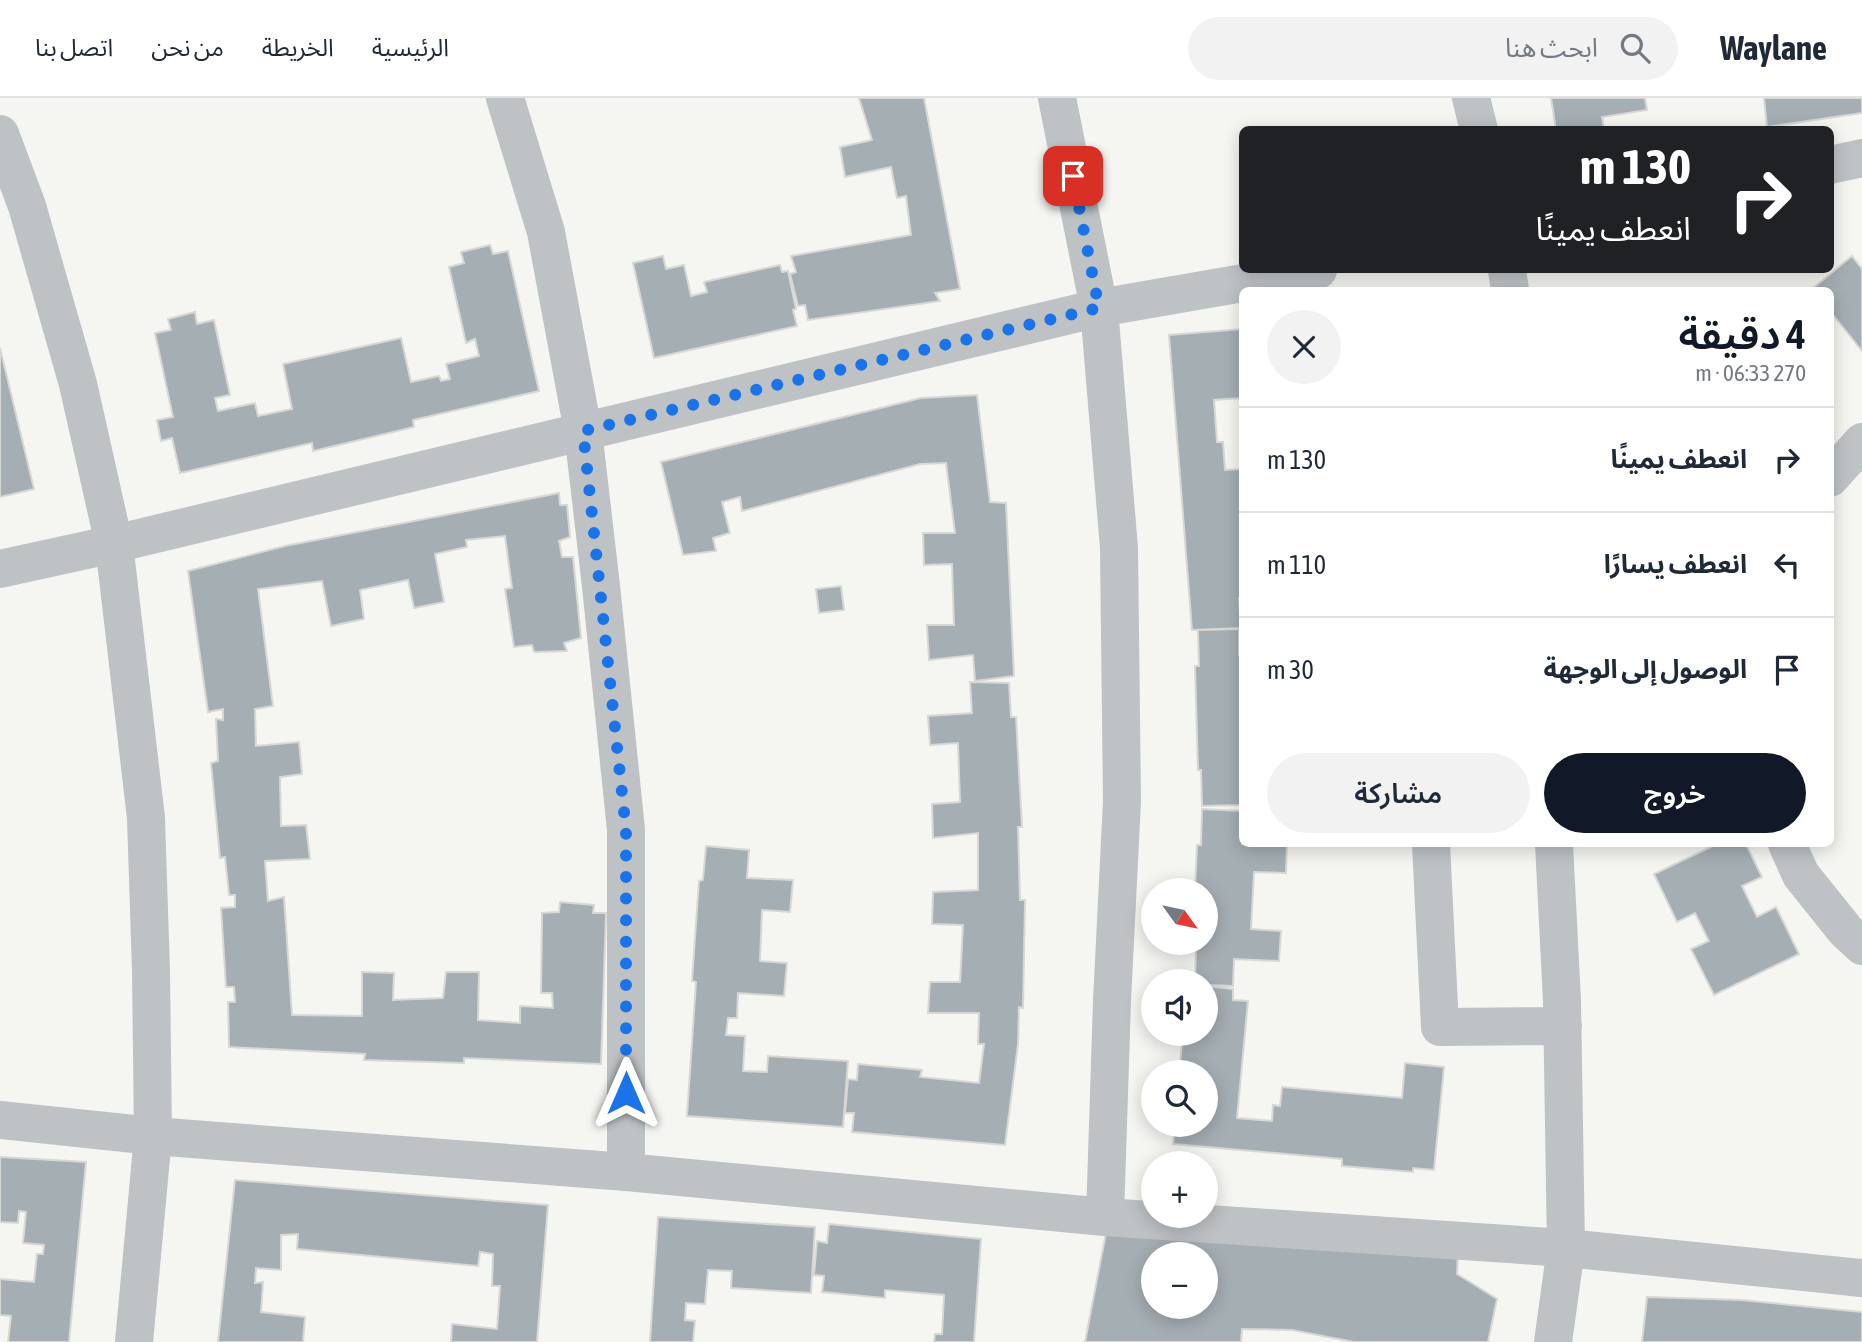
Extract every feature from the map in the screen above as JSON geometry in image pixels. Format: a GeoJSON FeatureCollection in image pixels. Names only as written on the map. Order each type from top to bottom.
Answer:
{"type":"FeatureCollection","features":[{"type":"Feature","properties":{"kind":"street"},"geometry":{"type":"LineString","coordinates":[[505,98],[545,232],[583,431],[626,830],[626,1172]]}},
{"type":"Feature","properties":{"kind":"street"},"geometry":{"type":"LineString","coordinates":[[1056,98],[1099,308],[1119,548],[1122,801],[1105,1217]]}},
{"type":"Feature","properties":{"kind":"street"},"geometry":{"type":"LineString","coordinates":[[1471,98],[1478,126]]}},
{"type":"Feature","properties":{"kind":"street"},"geometry":{"type":"LineString","coordinates":[[0,134],[27,206],[78,384],[114,544],[146,818],[152,971],[153,1136],[134,1342]]}},
{"type":"Feature","properties":{"kind":"street"},"geometry":{"type":"LineString","coordinates":[[1834,164],[1862,158]]}},
{"type":"Feature","properties":{"kind":"street"},"geometry":{"type":"LineString","coordinates":[[0,569],[1099,308],[1301,273]]}},
{"type":"Feature","properties":{"kind":"street"},"geometry":{"type":"LineString","coordinates":[[1834,474],[1862,442]]}},
{"type":"Feature","properties":{"kind":"street"},"geometry":{"type":"LineString","coordinates":[[1431,847],[1440,1027],[1563,1026]]}},
{"type":"Feature","properties":{"kind":"street"},"geometry":{"type":"LineString","coordinates":[[1553,1342],[1566,1248],[1563,1026],[1554,847]]}},
{"type":"Feature","properties":{"kind":"street"},"geometry":{"type":"LineString","coordinates":[[1788,847],[1801,875],[1862,946]]}},
{"type":"Feature","properties":{"kind":"street"},"geometry":{"type":"LineString","coordinates":[[0,1120],[153,1136],[626,1172],[1105,1217],[1566,1248],[1862,1278]]}},
{"type":"Feature","properties":{"kind":"building"},"geometry":{"type":"Polygon","coordinates":[[[859,98],[924,98],[960,289],[935,293],[940,301],[808,320],[805,305],[798,306],[790,274],[796,272],[791,256],[911,235],[906,196],[897,198],[891,167],[845,177],[840,147],[872,140],[859,98]]]}},
{"type":"Feature","properties":{"kind":"building"},"geometry":{"type":"Polygon","coordinates":[[[1551,98],[1645,98],[1647,110],[1602,117],[1603,126],[1555,126],[1551,98]]]}},
{"type":"Feature","properties":{"kind":"building"},"geometry":{"type":"Polygon","coordinates":[[[1764,98],[1862,98],[1862,113],[1767,126],[1764,98]]]}},
{"type":"Feature","properties":{"kind":"building"},"geometry":{"type":"Polygon","coordinates":[[[490,245],[493,254],[508,251],[539,391],[413,420],[414,427],[313,451],[312,443],[180,473],[172,438],[161,441],[157,420],[173,417],[155,333],[171,330],[168,319],[195,312],[197,324],[214,320],[230,395],[215,398],[218,411],[255,403],[258,416],[292,409],[283,364],[401,338],[411,382],[439,376],[441,381],[450,379],[446,364],[479,356],[475,339],[466,343],[449,267],[464,263],[461,252],[490,245]]]}},
{"type":"Feature","properties":{"kind":"building"},"geometry":{"type":"Polygon","coordinates":[[[663,256],[666,269],[684,265],[691,296],[707,292],[704,282],[780,265],[782,272],[788,271],[797,326],[654,358],[633,263],[663,256]]]}},
{"type":"Feature","properties":{"kind":"building"},"geometry":{"type":"Polygon","coordinates":[[[1852,256],[1862,269],[1862,351],[1834,316],[1834,287],[1814,287],[1852,256]]]}},
{"type":"Feature","properties":{"kind":"building"},"geometry":{"type":"Polygon","coordinates":[[[1239,329],[1239,398],[1214,400],[1217,442],[1223,442],[1225,470],[1239,469],[1239,628],[1192,630],[1169,335],[1239,329]]]}},
{"type":"Feature","properties":{"kind":"building"},"geometry":{"type":"Polygon","coordinates":[[[0,348],[34,489],[0,497],[0,348]]]}},
{"type":"Feature","properties":{"kind":"building"},"geometry":{"type":"Polygon","coordinates":[[[977,395],[990,502],[1006,503],[1014,676],[975,681],[973,655],[929,660],[927,625],[954,625],[952,564],[924,565],[923,533],[955,533],[946,463],[920,464],[742,511],[740,497],[722,502],[730,533],[713,538],[716,551],[683,555],[661,462],[921,398],[977,395]]]}},
{"type":"Feature","properties":{"kind":"building"},"geometry":{"type":"Polygon","coordinates":[[[559,493],[560,505],[567,505],[570,537],[559,541],[562,557],[573,557],[581,638],[564,643],[567,651],[534,652],[532,645],[514,647],[505,589],[512,588],[505,536],[466,540],[467,547],[435,554],[444,602],[414,608],[408,580],[360,590],[364,619],[331,626],[322,581],[258,589],[273,706],[255,709],[256,746],[299,742],[302,774],[280,777],[281,826],[306,825],[310,859],[265,861],[268,901],[284,897],[292,1015],[362,1016],[362,972],[394,973],[393,1000],[443,998],[446,972],[479,972],[478,1020],[520,1023],[520,1006],[553,1008],[552,993],[541,993],[542,913],[559,912],[560,902],[594,905],[593,913],[606,913],[601,1064],[464,1058],[464,1063],[364,1060],[365,1054],[229,1047],[228,1002],[235,1002],[234,987],[226,987],[221,908],[235,907],[235,895],[229,895],[225,857],[220,858],[211,763],[218,761],[216,719],[223,720],[223,709],[208,712],[188,571],[285,546],[559,493]]]}},
{"type":"Feature","properties":{"kind":"building"},"geometry":{"type":"Polygon","coordinates":[[[841,586],[844,610],[819,613],[816,589],[841,586]]]}},
{"type":"Feature","properties":{"kind":"building"},"geometry":{"type":"Polygon","coordinates":[[[1239,629],[1239,805],[1202,806],[1201,770],[1198,770],[1195,666],[1199,666],[1198,630],[1239,629]]]}},
{"type":"Feature","properties":{"kind":"building"},"geometry":{"type":"Polygon","coordinates":[[[970,682],[1009,683],[1011,717],[1016,717],[1022,827],[1018,827],[1020,900],[1025,900],[1023,1008],[1019,1007],[1018,1044],[1005,1145],[852,1132],[854,1113],[845,1113],[848,1079],[857,1080],[858,1064],[922,1070],[920,1077],[979,1083],[984,1044],[978,1044],[979,1013],[928,1013],[930,982],[960,982],[963,925],[932,924],[933,892],[978,890],[978,833],[933,838],[932,804],[960,802],[958,743],[930,745],[928,716],[972,713],[970,682]]]}},
{"type":"Feature","properties":{"kind":"building"},"geometry":{"type":"Polygon","coordinates":[[[1202,809],[1239,811],[1239,847],[1287,847],[1286,873],[1254,872],[1251,929],[1281,931],[1279,961],[1234,959],[1233,986],[1218,985],[1218,969],[1195,969],[1196,956],[1218,956],[1218,878],[1196,878],[1197,845],[1201,845],[1202,809]]]}},
{"type":"Feature","properties":{"kind":"building"},"geometry":{"type":"Polygon","coordinates":[[[706,846],[749,850],[747,878],[793,880],[790,912],[762,910],[760,961],[787,963],[784,996],[738,993],[737,1018],[728,1018],[726,1035],[745,1036],[743,1071],[767,1072],[768,1056],[848,1061],[843,1127],[687,1116],[696,982],[692,981],[699,881],[703,880],[706,846]]]}},
{"type":"Feature","properties":{"kind":"building"},"geometry":{"type":"Polygon","coordinates":[[[1711,847],[1747,847],[1762,877],[1742,886],[1757,917],[1776,907],[1799,954],[1714,995],[1691,949],[1709,941],[1695,913],[1677,922],[1654,874],[1711,847]]]}},
{"type":"Feature","properties":{"kind":"building"},"geometry":{"type":"Polygon","coordinates":[[[1218,987],[1233,989],[1233,1000],[1248,1001],[1237,1118],[1272,1121],[1273,1105],[1280,1106],[1282,1087],[1402,1098],[1405,1063],[1444,1067],[1434,1170],[1413,1168],[1413,1172],[1342,1166],[1342,1159],[1173,1144],[1174,1137],[1218,1137],[1218,1060],[1180,1060],[1182,1046],[1218,1046],[1218,987]]]}},
{"type":"Feature","properties":{"kind":"building"},"geometry":{"type":"Polygon","coordinates":[[[0,1157],[86,1162],[69,1342],[8,1342],[11,1316],[0,1315],[0,1279],[34,1282],[37,1254],[43,1254],[44,1245],[23,1243],[26,1212],[19,1211],[18,1223],[0,1222],[0,1157]]]}},
{"type":"Feature","properties":{"kind":"building"},"geometry":{"type":"Polygon","coordinates":[[[235,1180],[548,1205],[537,1342],[451,1342],[452,1324],[497,1329],[500,1286],[492,1286],[493,1254],[480,1252],[478,1266],[297,1249],[298,1234],[281,1235],[281,1270],[256,1268],[255,1283],[263,1282],[261,1312],[305,1317],[303,1342],[218,1342],[235,1180]]]}},
{"type":"Feature","properties":{"kind":"building"},"geometry":{"type":"Polygon","coordinates":[[[658,1217],[815,1227],[811,1293],[731,1288],[732,1271],[708,1270],[705,1304],[686,1303],[685,1320],[695,1321],[693,1342],[650,1342],[658,1217]]]}},
{"type":"Feature","properties":{"kind":"building"},"geometry":{"type":"Polygon","coordinates":[[[829,1224],[981,1239],[974,1342],[934,1342],[935,1334],[942,1334],[944,1295],[885,1290],[885,1298],[822,1292],[824,1276],[814,1275],[817,1241],[827,1243],[829,1224]]]}},
{"type":"Feature","properties":{"kind":"building"},"geometry":{"type":"Polygon","coordinates":[[[1106,1233],[1458,1252],[1457,1274],[1497,1299],[1488,1342],[1354,1342],[1292,1330],[1242,1329],[1241,1342],[1085,1342],[1106,1233]]]}},
{"type":"Feature","properties":{"kind":"building"},"geometry":{"type":"Polygon","coordinates":[[[1647,1297],[1741,1300],[1862,1312],[1862,1342],[1642,1342],[1647,1297]]]}},
{"type":"Feature","properties":{"kind":"route"},"geometry":{"type":"LineString","coordinates":[[626,1093],[626,830],[583,431],[1099,308],[1073,176]]}}]}
